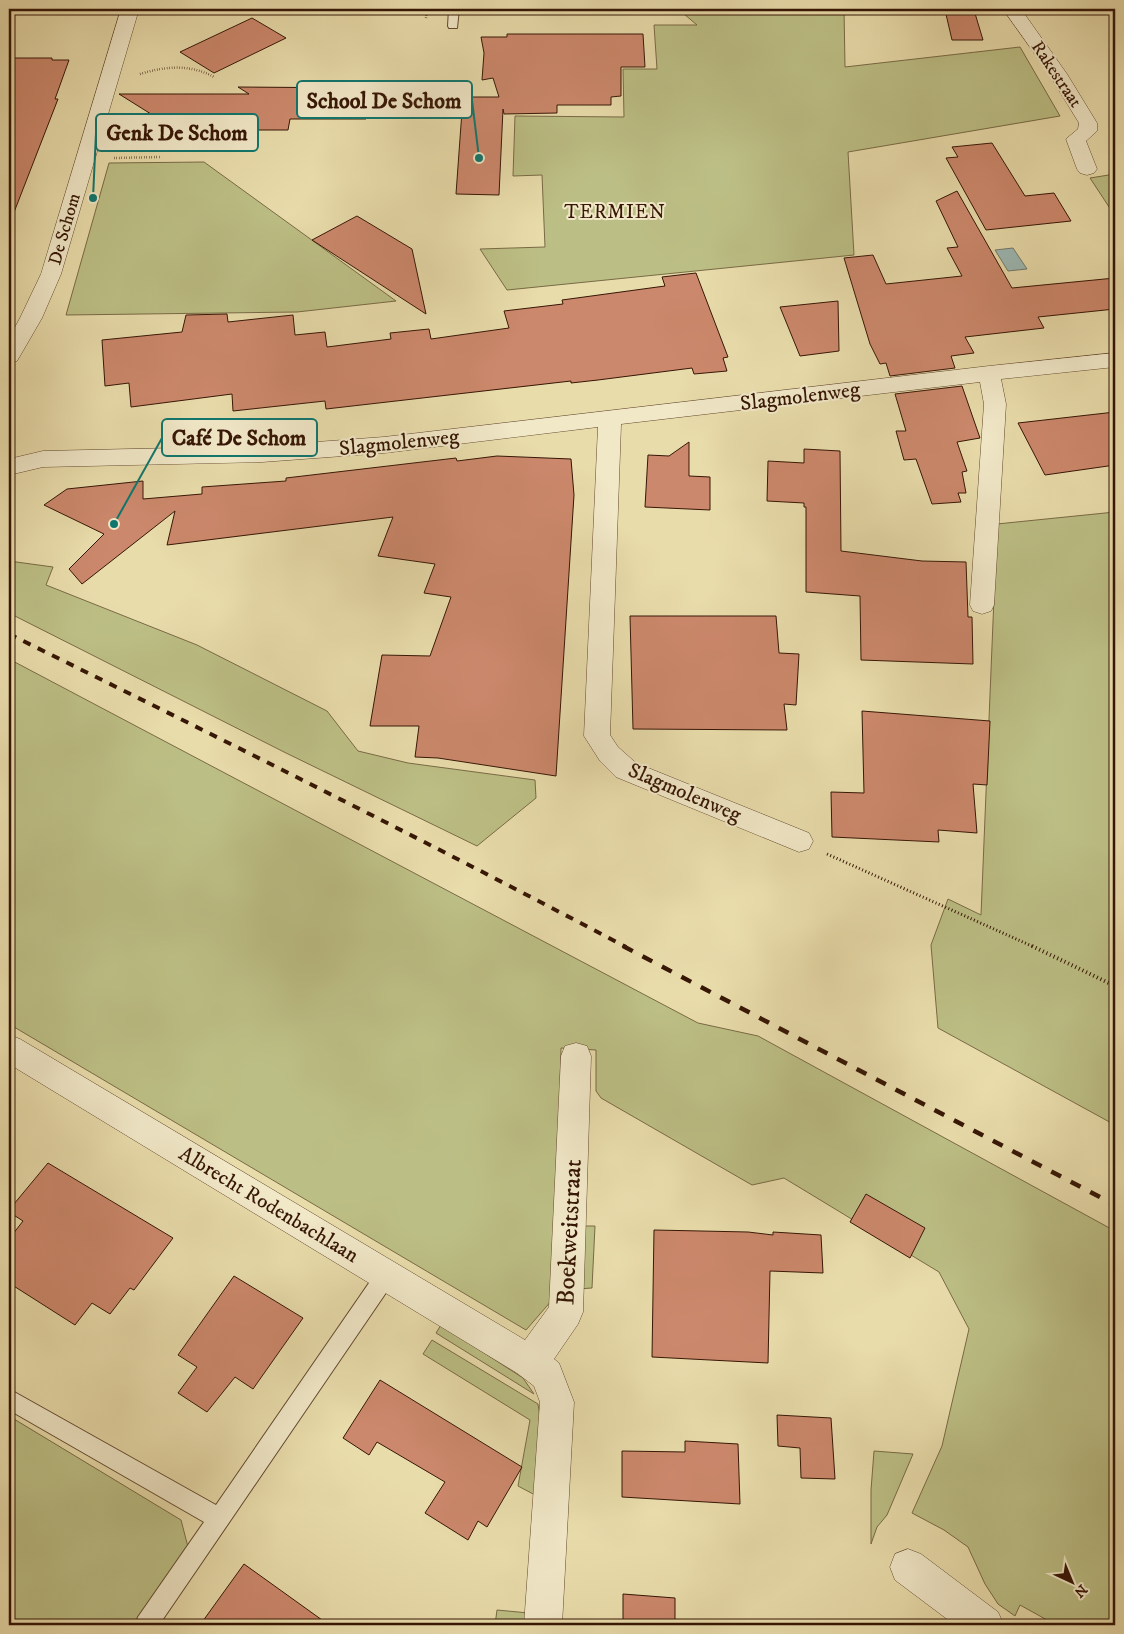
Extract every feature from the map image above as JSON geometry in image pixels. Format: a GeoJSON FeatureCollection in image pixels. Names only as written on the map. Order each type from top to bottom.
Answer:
{"type":"FeatureCollection","features":[{"type":"Feature","properties":{"kind":"street","name":"De Schom"},"geometry":{"type":"LineString","coordinates":[[9,356],[31,318],[51,274],[130,9]]}},
{"type":"Feature","properties":{"kind":"street","name":"Rakestraat"},"geometry":{"type":"LineString","coordinates":[[1012,9],[1058,74],[1088,123],[1087,131],[1067,138],[1087,169]]}},
{"type":"Feature","properties":{"kind":"street","name":"Slagmolenweg"},"geometry":{"type":"LineString","coordinates":[[9,467],[44,459],[262,454],[384,445],[990,373],[1115,360]]}},
{"type":"Feature","properties":{"kind":"street"},"geometry":{"type":"LineString","coordinates":[[982,605],[982,573],[995,404],[990,373]]}},
{"type":"Feature","properties":{"kind":"street","name":"Slagmolenweg"},"geometry":{"type":"LineString","coordinates":[[610,419],[597,736],[609,754],[626,770],[799,841]]}},
{"type":"Feature","properties":{"kind":"street","name":"Albrecht Rodenbachlaan"},"geometry":{"type":"LineString","coordinates":[[9,1048],[529,1361]]}},
{"type":"Feature","properties":{"kind":"street","name":"Boekweitstraat"},"geometry":{"type":"LineString","coordinates":[[529,1361],[545,1343],[566,1312],[576,1056]]}},
{"type":"Feature","properties":{"kind":"street"},"geometry":{"type":"LineString","coordinates":[[529,1361],[547,1375],[557,1402],[543,1625]]}},
{"type":"Feature","properties":{"kind":"street"},"geometry":{"type":"LineString","coordinates":[[908,1567],[985,1625]]}},
{"type":"Feature","properties":{"kind":"lane"},"geometry":{"type":"LineString","coordinates":[[453,26],[454,9]]}},
{"type":"Feature","properties":{"kind":"lane"},"geometry":{"type":"LineString","coordinates":[[146,1625],[387,1274]]}},
{"type":"Feature","properties":{"kind":"lane"},"geometry":{"type":"LineString","coordinates":[[9,1399],[219,1519]]}},
{"type":"Feature","properties":{"kind":"path"},"geometry":{"type":"LineString","coordinates":[[426,9],[426,18]]}},
{"type":"Feature","properties":{"kind":"path"},"geometry":{"type":"LineString","coordinates":[[134,75],[167,67],[204,70],[214,76]]}},
{"type":"Feature","properties":{"kind":"path"},"geometry":{"type":"LineString","coordinates":[[111,158],[160,157]]}},
{"type":"Feature","properties":{"kind":"path"},"geometry":{"type":"LineString","coordinates":[[799,841],[1043,951],[1115,986]]}},
{"type":"Feature","properties":{"kind":"green space"},"geometry":{"type":"Polygon","coordinates":[[[701,9],[844,9],[845,67],[1020,47],[1060,116],[848,152],[854,255],[507,290],[480,249],[545,247],[542,175],[513,176],[515,116],[624,117],[623,69],[657,69],[654,25],[697,25],[684,14],[701,9]]]}},
{"type":"Feature","properties":{"kind":"green space"},"geometry":{"type":"Polygon","coordinates":[[[204,162],[396,301],[297,312],[66,315],[109,163],[204,162]]]}},
{"type":"Feature","properties":{"kind":"green space"},"geometry":{"type":"Polygon","coordinates":[[[1115,174],[1115,216],[1090,178],[1115,174]]]}},
{"type":"Feature","properties":{"kind":"green space"},"geometry":{"type":"Polygon","coordinates":[[[1115,512],[1115,1125],[938,1028],[931,945],[948,899],[981,915],[997,524],[1115,512]]]}},
{"type":"Feature","properties":{"kind":"green space"},"geometry":{"type":"Polygon","coordinates":[[[9,561],[53,567],[46,585],[197,645],[327,711],[358,751],[408,763],[535,780],[536,798],[477,846],[284,752],[9,613],[9,561]]]}},
{"type":"Feature","properties":{"kind":"green space"},"geometry":{"type":"Polygon","coordinates":[[[9,659],[698,1023],[758,1036],[1115,1231],[1115,1625],[1056,1625],[1020,1605],[1015,1616],[998,1604],[985,1584],[968,1547],[944,1530],[912,1513],[942,1446],[969,1329],[939,1272],[784,1178],[752,1185],[601,1098],[596,1091],[596,1050],[561,1048],[556,1278],[553,1299],[526,1330],[9,1024],[9,659]]]}},
{"type":"Feature","properties":{"kind":"green space"},"geometry":{"type":"Polygon","coordinates":[[[579,1226],[595,1226],[592,1288],[577,1289],[579,1226]]]}},
{"type":"Feature","properties":{"kind":"green space"},"geometry":{"type":"Polygon","coordinates":[[[441,1325],[523,1378],[534,1394],[436,1333],[441,1325]]]}},
{"type":"Feature","properties":{"kind":"green space"},"geometry":{"type":"Polygon","coordinates":[[[432,1340],[538,1404],[541,1424],[537,1496],[518,1486],[530,1420],[423,1354],[432,1340]]]}},
{"type":"Feature","properties":{"kind":"green space"},"geometry":{"type":"Polygon","coordinates":[[[9,1416],[181,1520],[188,1547],[134,1625],[9,1625],[9,1416]]]}},
{"type":"Feature","properties":{"kind":"green space"},"geometry":{"type":"Polygon","coordinates":[[[874,1451],[913,1454],[887,1515],[877,1527],[871,1544],[871,1490],[874,1451]]]}},
{"type":"Feature","properties":{"kind":"green space"},"geometry":{"type":"Polygon","coordinates":[[[497,1610],[529,1613],[527,1625],[495,1625],[497,1610]]]}},
{"type":"Feature","properties":{"kind":"water"},"geometry":{"type":"Polygon","coordinates":[[[1013,248],[1027,269],[1008,271],[995,250],[1013,248]]]}},
{"type":"Feature","properties":{"kind":"building"},"geometry":{"type":"Polygon","coordinates":[[[945,10],[974,10],[983,40],[952,40],[945,10]]]}},
{"type":"Feature","properties":{"kind":"building"},"geometry":{"type":"Polygon","coordinates":[[[252,18],[286,38],[214,73],[180,52],[252,18]]]}},
{"type":"Feature","properties":{"kind":"building"},"geometry":{"type":"Polygon","coordinates":[[[507,34],[643,34],[645,67],[621,67],[621,96],[611,97],[611,105],[557,105],[557,113],[504,114],[503,109],[499,195],[456,194],[463,97],[499,97],[493,78],[482,80],[484,53],[481,37],[507,37],[507,34]]]}},
{"type":"Feature","properties":{"kind":"building"},"geometry":{"type":"Polygon","coordinates":[[[9,58],[69,60],[55,99],[58,99],[11,220],[9,220],[9,58]]]}},
{"type":"Feature","properties":{"kind":"building"},"geometry":{"type":"Polygon","coordinates":[[[238,87],[370,88],[366,119],[290,119],[288,130],[230,130],[226,132],[220,129],[194,141],[119,94],[249,94],[238,87]]]}},
{"type":"Feature","properties":{"kind":"building"},"geometry":{"type":"Polygon","coordinates":[[[992,143],[1025,196],[1054,193],[1071,221],[986,230],[946,158],[958,157],[952,147],[992,143]]]}},
{"type":"Feature","properties":{"kind":"building"},"geometry":{"type":"Polygon","coordinates":[[[957,191],[1012,288],[1115,278],[1115,309],[1038,317],[1044,328],[965,337],[974,353],[951,356],[955,368],[890,376],[886,363],[880,364],[870,344],[844,258],[873,255],[886,284],[962,276],[947,248],[958,247],[936,201],[957,191]]]}},
{"type":"Feature","properties":{"kind":"building"},"geometry":{"type":"Polygon","coordinates":[[[357,216],[412,249],[426,314],[312,240],[357,216]]]}},
{"type":"Feature","properties":{"kind":"building"},"geometry":{"type":"Polygon","coordinates":[[[696,273],[728,357],[723,358],[727,371],[694,374],[692,368],[326,409],[325,401],[233,411],[232,394],[131,407],[129,383],[105,386],[102,340],[182,332],[186,315],[227,314],[228,322],[293,315],[295,335],[325,332],[327,347],[391,339],[390,333],[429,329],[431,339],[509,328],[504,311],[563,304],[562,300],[665,286],[662,277],[696,273]]]}},
{"type":"Feature","properties":{"kind":"building"},"geometry":{"type":"Polygon","coordinates":[[[838,301],[839,351],[800,356],[780,307],[838,301]]]}},
{"type":"Feature","properties":{"kind":"building"},"geometry":{"type":"Polygon","coordinates":[[[962,386],[980,438],[957,442],[967,471],[962,472],[966,493],[958,493],[961,502],[932,504],[916,459],[904,460],[896,431],[906,431],[895,394],[962,386]]]}},
{"type":"Feature","properties":{"kind":"building"},"geometry":{"type":"Polygon","coordinates":[[[1115,412],[1115,465],[1045,475],[1018,423],[1115,412]]]}},
{"type":"Feature","properties":{"kind":"building"},"geometry":{"type":"Polygon","coordinates":[[[689,442],[689,476],[710,477],[710,510],[645,507],[648,455],[669,456],[689,442]]]}},
{"type":"Feature","properties":{"kind":"building"},"geometry":{"type":"Polygon","coordinates":[[[804,449],[840,451],[841,551],[922,561],[966,562],[968,617],[972,617],[973,664],[861,660],[860,596],[806,592],[806,507],[804,507],[804,503],[767,501],[768,461],[804,463],[804,449]]]}},
{"type":"Feature","properties":{"kind":"building"},"geometry":{"type":"Polygon","coordinates":[[[497,456],[571,459],[574,495],[556,776],[438,758],[415,757],[419,726],[370,726],[382,655],[430,656],[451,597],[424,593],[435,564],[378,556],[393,517],[167,545],[175,511],[82,584],[69,569],[104,534],[44,505],[67,489],[143,481],[143,499],[202,494],[202,487],[286,481],[286,478],[456,458],[457,461],[497,456]]]}},
{"type":"Feature","properties":{"kind":"building"},"geometry":{"type":"Polygon","coordinates":[[[630,616],[776,616],[779,653],[799,654],[796,705],[784,704],[787,730],[633,729],[630,616]]]}},
{"type":"Feature","properties":{"kind":"building"},"geometry":{"type":"Polygon","coordinates":[[[862,711],[990,721],[987,785],[973,784],[977,833],[938,830],[939,842],[832,837],[831,792],[864,793],[862,711]]]}},
{"type":"Feature","properties":{"kind":"building"},"geometry":{"type":"Polygon","coordinates":[[[48,1163],[173,1238],[134,1290],[130,1288],[110,1314],[92,1303],[75,1325],[9,1283],[9,1239],[23,1221],[9,1212],[9,1210],[48,1163]]]}},
{"type":"Feature","properties":{"kind":"building"},"geometry":{"type":"Polygon","coordinates":[[[866,1194],[925,1228],[910,1258],[850,1222],[866,1194]]]}},
{"type":"Feature","properties":{"kind":"building"},"geometry":{"type":"Polygon","coordinates":[[[654,1230],[748,1232],[773,1235],[773,1232],[821,1235],[823,1273],[770,1271],[768,1363],[652,1357],[654,1230]]]}},
{"type":"Feature","properties":{"kind":"building"},"geometry":{"type":"Polygon","coordinates":[[[234,1276],[303,1318],[253,1389],[235,1377],[207,1412],[178,1393],[197,1367],[178,1355],[234,1276]]]}},
{"type":"Feature","properties":{"kind":"building"},"geometry":{"type":"Polygon","coordinates":[[[380,1380],[522,1467],[487,1527],[478,1521],[468,1540],[425,1513],[445,1482],[377,1442],[369,1455],[343,1438],[380,1380]]]}},
{"type":"Feature","properties":{"kind":"building"},"geometry":{"type":"Polygon","coordinates":[[[777,1415],[831,1418],[835,1479],[801,1478],[800,1448],[778,1446],[777,1415]]]}},
{"type":"Feature","properties":{"kind":"building"},"geometry":{"type":"Polygon","coordinates":[[[685,1441],[738,1444],[740,1504],[622,1497],[622,1451],[685,1452],[685,1441]]]}},
{"type":"Feature","properties":{"kind":"building"},"geometry":{"type":"Polygon","coordinates":[[[244,1564],[329,1625],[200,1625],[244,1564]]]}},
{"type":"Feature","properties":{"kind":"building"},"geometry":{"type":"Polygon","coordinates":[[[623,1594],[675,1598],[675,1625],[623,1625],[623,1594]]]}},
{"type":"Feature","properties":{"kind":"railway"},"geometry":{"type":"LineString","coordinates":[[9,634],[319,788],[626,947]]}},
{"type":"Feature","properties":{"kind":"railway"},"geometry":{"type":"LineString","coordinates":[[623,946],[1115,1205]]}},
{"type":"Feature","properties":{"kind":"place","name":"School De Schom"},"geometry":{"type":"Point","coordinates":[479,158]}},
{"type":"Feature","properties":{"kind":"place","name":"Genk De Schom"},"geometry":{"type":"Point","coordinates":[93,198]}},
{"type":"Feature","properties":{"kind":"place","name":"Café De Schom"},"geometry":{"type":"Point","coordinates":[114,524]}},
{"type":"Feature","properties":{"kind":"district","name":"TERMIEN"},"geometry":{"type":"Point","coordinates":[615,211]}}]}
